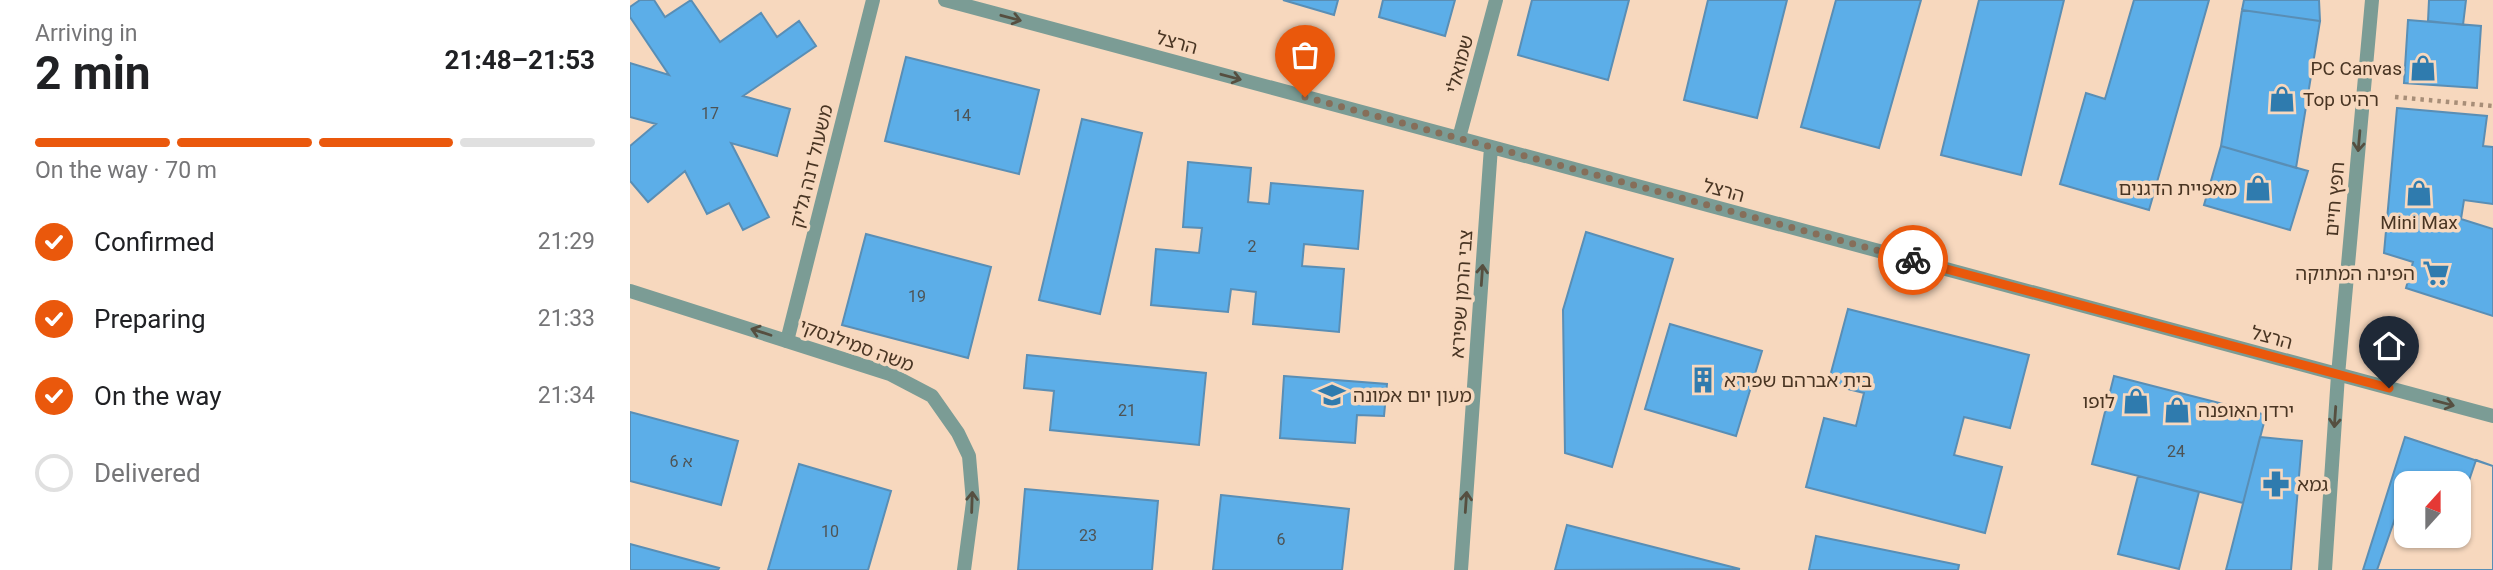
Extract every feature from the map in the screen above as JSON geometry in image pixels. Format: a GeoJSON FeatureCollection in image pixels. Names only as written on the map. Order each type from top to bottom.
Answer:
{"type":"FeatureCollection","features":[{"type":"Feature","properties":{"kind":"street","name":"משעול דנה גליק"},"geometry":{"type":"LineString","coordinates":[[787,341],[873,0]]}},
{"type":"Feature","properties":{"kind":"street","name":"הרצל"},"geometry":{"type":"LineString","coordinates":[[945,0],[2493,416]]}},
{"type":"Feature","properties":{"kind":"street","name":"שמואלי"},"geometry":{"type":"LineString","coordinates":[[1459,138],[1496,0]]}},
{"type":"Feature","properties":{"kind":"street","name":"חפץ חיים"},"geometry":{"type":"LineString","coordinates":[[2325,570],[2338,374],[2372,0]]}},
{"type":"Feature","properties":{"kind":"street","name":"צבי הרמן שפירא"},"geometry":{"type":"LineString","coordinates":[[1461,570],[1491,147]]}},
{"type":"Feature","properties":{"kind":"street","name":"משה סמילנסקי"},"geometry":{"type":"LineString","coordinates":[[630,291],[890,374],[932,396],[958,433],[969,456],[973,502],[964,570]]}},
{"type":"Feature","properties":{"kind":"path"},"geometry":{"type":"LineString","coordinates":[[2363,93],[2493,106]]}},
{"type":"Feature","properties":{"kind":"building"},"geometry":{"type":"Polygon","coordinates":[[[640,0],[654,0],[665,17],[691,0],[720,42],[761,13],[777,37],[799,21],[816,46],[743,96],[790,109],[777,156],[731,143],[769,217],[743,230],[729,203],[707,214],[685,171],[648,202],[630,181],[630,146],[656,124],[630,117],[630,63],[669,75],[630,17],[630,7],[640,0]]]}},
{"type":"Feature","properties":{"kind":"building"},"geometry":{"type":"Polygon","coordinates":[[[1283,0],[1338,0],[1334,15],[1283,0]]]}},
{"type":"Feature","properties":{"kind":"building"},"geometry":{"type":"Polygon","coordinates":[[[1383,0],[1455,0],[1445,36],[1379,17],[1383,0]]]}},
{"type":"Feature","properties":{"kind":"building"},"geometry":{"type":"Polygon","coordinates":[[[1532,0],[1629,0],[1608,80],[1518,55],[1532,0]]]}},
{"type":"Feature","properties":{"kind":"building"},"geometry":{"type":"Polygon","coordinates":[[[1708,0],[1787,0],[1757,118],[1684,100],[1708,0]]]}},
{"type":"Feature","properties":{"kind":"building"},"geometry":{"type":"Polygon","coordinates":[[[1836,0],[1921,0],[1879,148],[1801,127],[1836,0]]]}},
{"type":"Feature","properties":{"kind":"building"},"geometry":{"type":"Polygon","coordinates":[[[1979,0],[2064,0],[2021,175],[1941,155],[1979,0]]]}},
{"type":"Feature","properties":{"kind":"building"},"geometry":{"type":"Polygon","coordinates":[[[2134,0],[2209,0],[2149,210],[2060,184],[2086,93],[2105,99],[2134,0]]]}},
{"type":"Feature","properties":{"kind":"building"},"geometry":{"type":"Polygon","coordinates":[[[2244,0],[2319,0],[2320,21],[2242,10],[2244,0]]]}},
{"type":"Feature","properties":{"kind":"building"},"geometry":{"type":"Polygon","coordinates":[[[2429,0],[2466,0],[2463,25],[2428,21],[2429,0]]]}},
{"type":"Feature","properties":{"kind":"building"},"geometry":{"type":"Polygon","coordinates":[[[2242,10],[2320,21],[2296,168],[2221,146],[2242,10]]]}},
{"type":"Feature","properties":{"kind":"building"},"geometry":{"type":"Polygon","coordinates":[[[2408,20],[2481,26],[2477,88],[2404,83],[2408,20]]]}},
{"type":"Feature","properties":{"kind":"building"},"geometry":{"type":"Polygon","coordinates":[[[906,57],[1039,90],[1019,174],[885,141],[906,57]]]}},
{"type":"Feature","properties":{"kind":"building"},"geometry":{"type":"Polygon","coordinates":[[[2397,108],[2487,116],[2483,146],[2493,147],[2493,204],[2464,200],[2461,219],[2493,229],[2493,316],[2406,288],[2413,262],[2384,253],[2397,108]]]}},
{"type":"Feature","properties":{"kind":"building"},"geometry":{"type":"Polygon","coordinates":[[[1082,119],[1142,133],[1100,314],[1039,300],[1082,119]]]}},
{"type":"Feature","properties":{"kind":"building"},"geometry":{"type":"Polygon","coordinates":[[[2221,146],[2308,171],[2290,230],[2204,205],[2221,146]]]}},
{"type":"Feature","properties":{"kind":"building"},"geometry":{"type":"Polygon","coordinates":[[[1188,162],[1251,168],[1248,202],[1269,204],[1271,183],[1363,191],[1358,249],[1304,244],[1302,266],[1344,269],[1339,332],[1253,324],[1256,292],[1231,289],[1228,312],[1151,305],[1156,249],[1199,253],[1202,228],[1183,227],[1188,162]]]}},
{"type":"Feature","properties":{"kind":"building"},"geometry":{"type":"Polygon","coordinates":[[[1586,232],[1673,259],[1612,467],[1565,453],[1563,310],[1586,232]]]}},
{"type":"Feature","properties":{"kind":"building"},"geometry":{"type":"Polygon","coordinates":[[[866,234],[991,267],[968,358],[842,325],[866,234]]]}},
{"type":"Feature","properties":{"kind":"building"},"geometry":{"type":"Polygon","coordinates":[[[1848,309],[2029,355],[2010,428],[1964,417],[1954,455],[2002,467],[1985,533],[1806,487],[1824,418],[1856,426],[1864,393],[1828,384],[1848,309]]]}},
{"type":"Feature","properties":{"kind":"building","name":"בית אברהם שפירא"},"geometry":{"type":"Polygon","coordinates":[[[1670,324],[1762,351],[1736,436],[1645,409],[1670,324]]]}},
{"type":"Feature","properties":{"kind":"building"},"geometry":{"type":"Polygon","coordinates":[[[1027,355],[1206,373],[1199,445],[1050,430],[1054,391],[1024,388],[1027,355]]]}},
{"type":"Feature","properties":{"kind":"building"},"geometry":{"type":"Polygon","coordinates":[[[1284,376],[1387,384],[1384,416],[1357,415],[1355,443],[1280,438],[1284,376]]]}},
{"type":"Feature","properties":{"kind":"building"},"geometry":{"type":"Polygon","coordinates":[[[2114,376],[2266,415],[2243,503],[2092,464],[2114,376]]]}},
{"type":"Feature","properties":{"kind":"building"},"geometry":{"type":"Polygon","coordinates":[[[630,412],[738,441],[721,505],[630,481],[630,412]]]}},
{"type":"Feature","properties":{"kind":"building"},"geometry":{"type":"Polygon","coordinates":[[[2260,437],[2302,441],[2291,570],[2226,570],[2260,437]]]}},
{"type":"Feature","properties":{"kind":"building"},"geometry":{"type":"Polygon","coordinates":[[[2405,437],[2493,466],[2493,570],[2363,570],[2394,472],[2394,548],[2471,548],[2471,471],[2394,471],[2405,437]]]}},
{"type":"Feature","properties":{"kind":"building"},"geometry":{"type":"Polygon","coordinates":[[[2476,460],[2493,466],[2493,570],[2377,570],[2394,521],[2394,548],[2471,548],[2471,475],[2476,460]]]}},
{"type":"Feature","properties":{"kind":"building"},"geometry":{"type":"Polygon","coordinates":[[[799,464],[891,491],[868,570],[768,570],[799,464]]]}},
{"type":"Feature","properties":{"kind":"building"},"geometry":{"type":"Polygon","coordinates":[[[2138,476],[2199,492],[2179,569],[2118,554],[2138,476]]]}},
{"type":"Feature","properties":{"kind":"building"},"geometry":{"type":"Polygon","coordinates":[[[1025,489],[1158,501],[1152,570],[1018,570],[1025,489]]]}},
{"type":"Feature","properties":{"kind":"building"},"geometry":{"type":"Polygon","coordinates":[[[1221,495],[1349,509],[1342,570],[1213,570],[1221,495]]]}},
{"type":"Feature","properties":{"kind":"building"},"geometry":{"type":"Polygon","coordinates":[[[1567,525],[1740,569],[1555,570],[1567,525]]]}},
{"type":"Feature","properties":{"kind":"building"},"geometry":{"type":"Polygon","coordinates":[[[1816,536],[1959,565],[1958,570],[1809,570],[1816,536]]]}},
{"type":"Feature","properties":{"kind":"building"},"geometry":{"type":"Polygon","coordinates":[[[630,544],[719,568],[630,570],[630,544]]]}},
{"type":"Feature","properties":{"kind":"way so far"},"geometry":{"type":"LineString","coordinates":[[1305,97],[1913,260]]}},
{"type":"Feature","properties":{"kind":"place","name":"PC Canvas"},"geometry":{"type":"Point","coordinates":[2423,68]}},
{"type":"Feature","properties":{"kind":"place","name":"Top רהיט"},"geometry":{"type":"Point","coordinates":[2282,99]}},
{"type":"Feature","properties":{"kind":"place","name":"מאפיית הדגנים"},"geometry":{"type":"Point","coordinates":[2258,188]}},
{"type":"Feature","properties":{"kind":"place","name":"Mini Max"},"geometry":{"type":"Point","coordinates":[2419,193]}},
{"type":"Feature","properties":{"kind":"place","name":"הפינה המתוקה"},"geometry":{"type":"Point","coordinates":[2436,273]}},
{"type":"Feature","properties":{"kind":"place","name":"בית אברהם שפירא"},"geometry":{"type":"Point","coordinates":[1703,380]}},
{"type":"Feature","properties":{"kind":"place","name":"מעון יום אמונה"},"geometry":{"type":"Point","coordinates":[1332,395]}},
{"type":"Feature","properties":{"kind":"place","name":"לופו"},"geometry":{"type":"Point","coordinates":[2136,401]}},
{"type":"Feature","properties":{"kind":"place","name":"ירדן האופנה"},"geometry":{"type":"Point","coordinates":[2177,410]}},
{"type":"Feature","properties":{"kind":"place","name":"גמא"},"geometry":{"type":"Point","coordinates":[2276,484]}},
{"type":"Feature","properties":{"kind":"route"},"geometry":{"type":"LineString","coordinates":[[1913,260],[2389,388]]}}]}
